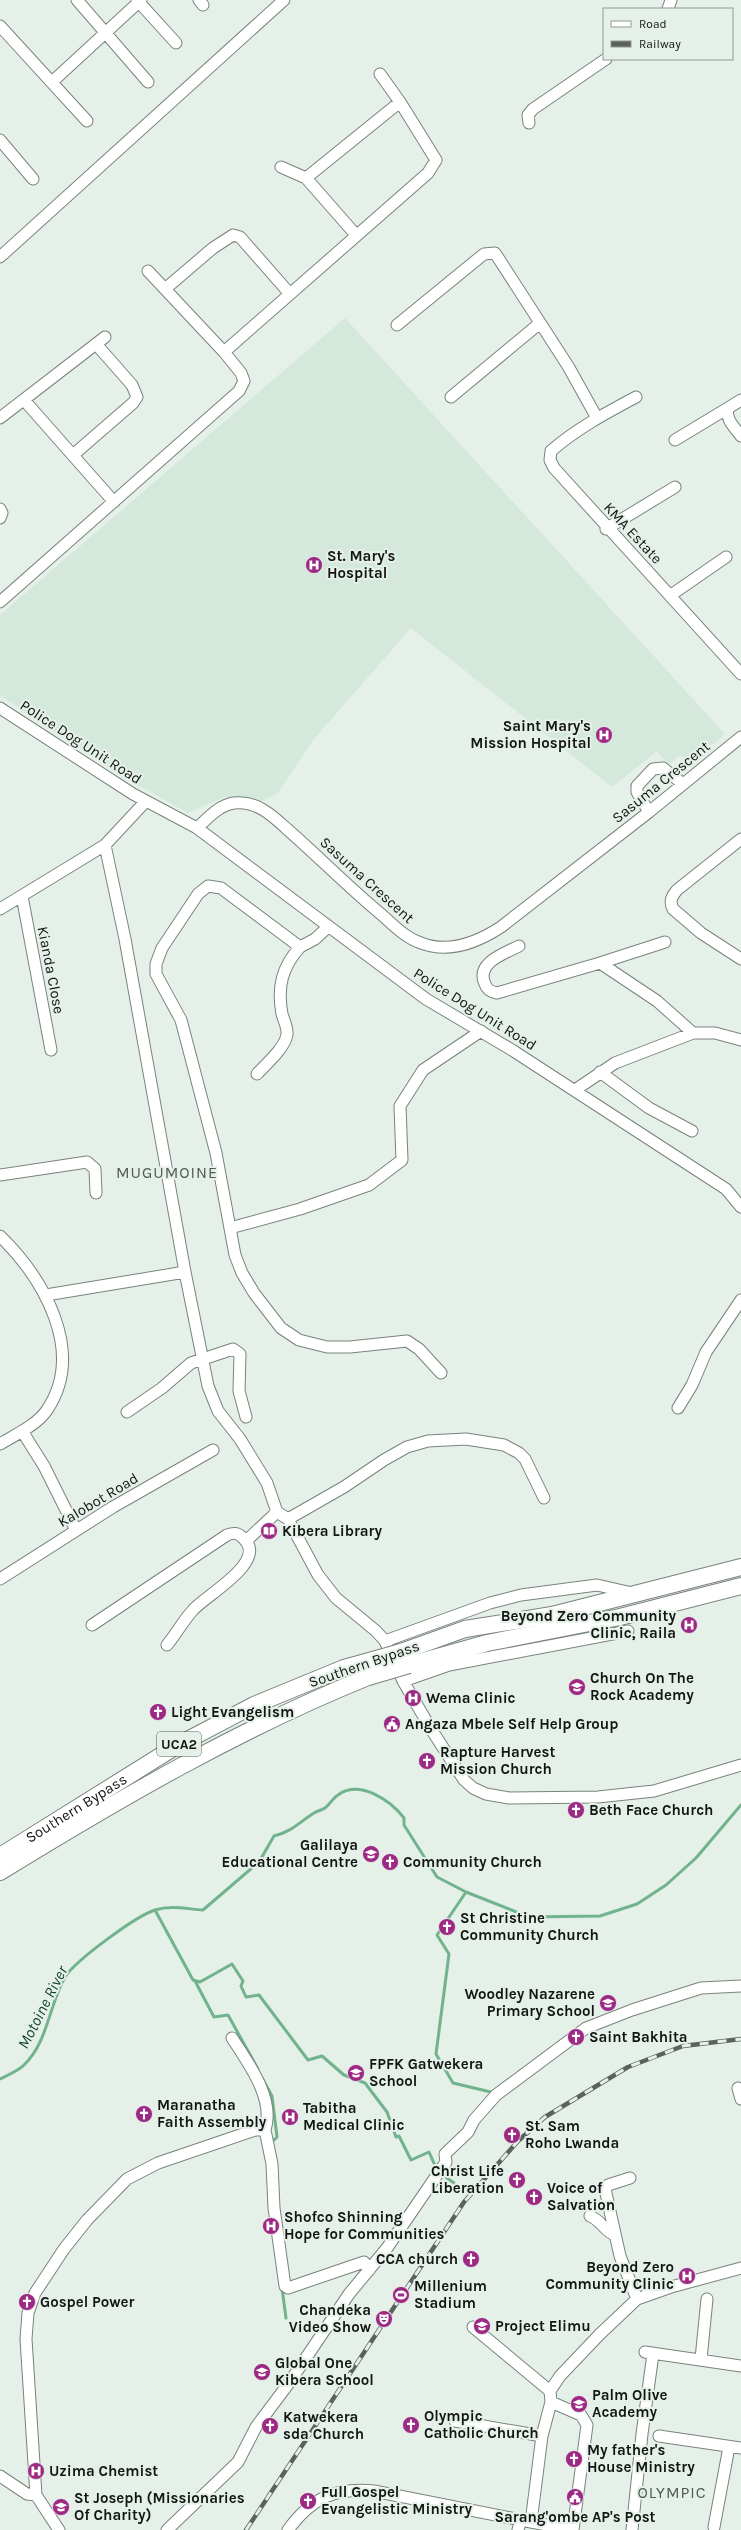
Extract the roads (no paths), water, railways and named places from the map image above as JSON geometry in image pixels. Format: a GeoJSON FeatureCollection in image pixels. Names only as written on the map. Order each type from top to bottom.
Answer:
{"type":"FeatureCollection","features":[{"type":"Feature","properties":{"kind":"highway","name":"Southern Bypass"},"geometry":{"type":"LineString","coordinates":[[0,1872],[124,1797],[235,1737],[318,1697],[368,1677],[465,1629],[552,1615],[741,1567]]}},
{"type":"Feature","properties":{"kind":"highway","name":"Southern Bypass"},"geometry":{"type":"LineString","coordinates":[[0,1856],[89,1799],[143,1769],[185,1741],[254,1705],[311,1681],[373,1660],[405,1658],[620,1617],[741,1586]]}},
{"type":"Feature","properties":{"kind":"street"},"geometry":{"type":"LineString","coordinates":[[77,0],[148,82]]}},
{"type":"Feature","properties":{"kind":"street"},"geometry":{"type":"LineString","coordinates":[[0,257],[284,0]]}},
{"type":"Feature","properties":{"kind":"street"},"geometry":{"type":"LineString","coordinates":[[52,82],[139,1],[176,43]]}},
{"type":"Feature","properties":{"kind":"street"},"geometry":{"type":"LineString","coordinates":[[0,26],[87,121]]}},
{"type":"Feature","properties":{"kind":"street"},"geometry":{"type":"LineString","coordinates":[[529,123],[528,115],[532,109],[605,60]]}},
{"type":"Feature","properties":{"kind":"street"},"geometry":{"type":"LineString","coordinates":[[224,352],[434,166],[436,160],[429,147],[380,74]]}},
{"type":"Feature","properties":{"kind":"street"},"geometry":{"type":"LineString","coordinates":[[306,178],[400,102]]}},
{"type":"Feature","properties":{"kind":"street"},"geometry":{"type":"LineString","coordinates":[[0,140],[33,179]]}},
{"type":"Feature","properties":{"kind":"street"},"geometry":{"type":"LineString","coordinates":[[281,167],[306,178],[356,235]]}},
{"type":"Feature","properties":{"kind":"street"},"geometry":{"type":"LineString","coordinates":[[165,289],[213,248],[232,235],[240,237],[290,294]]}},
{"type":"Feature","properties":{"kind":"street"},"geometry":{"type":"LineString","coordinates":[[397,325],[479,258],[490,252],[495,253],[500,258],[597,418]]}},
{"type":"Feature","properties":{"kind":"street"},"geometry":{"type":"LineString","coordinates":[[0,602],[243,386],[244,381],[241,373],[224,352],[148,271]]}},
{"type":"Feature","properties":{"kind":"street"},"geometry":{"type":"LineString","coordinates":[[451,397],[540,323]]}},
{"type":"Feature","properties":{"kind":"street"},"geometry":{"type":"LineString","coordinates":[[0,418],[100,341],[132,385],[137,397],[133,403],[73,455]]}},
{"type":"Feature","properties":{"kind":"street","name":"KMA Estate"},"geometry":{"type":"LineString","coordinates":[[636,397],[597,418],[560,443],[551,451],[550,460],[554,468],[606,529],[737,659],[741,674]]}},
{"type":"Feature","properties":{"kind":"street"},"geometry":{"type":"LineString","coordinates":[[24,400],[114,502]]}},
{"type":"Feature","properties":{"kind":"street"},"geometry":{"type":"LineString","coordinates":[[675,440],[741,400]]}},
{"type":"Feature","properties":{"kind":"street"},"geometry":{"type":"LineString","coordinates":[[728,408],[727,416],[741,436]]}},
{"type":"Feature","properties":{"kind":"street"},"geometry":{"type":"LineString","coordinates":[[606,529],[675,487]]}},
{"type":"Feature","properties":{"kind":"street"},"geometry":{"type":"LineString","coordinates":[[0,509],[2,513],[0,518]]}},
{"type":"Feature","properties":{"kind":"street"},"geometry":{"type":"LineString","coordinates":[[671,595],[726,557]]}},
{"type":"Feature","properties":{"kind":"street","name":"Police Dog Unit Road"},"geometry":{"type":"LineString","coordinates":[[0,708],[146,801]]}},
{"type":"Feature","properties":{"kind":"street","name":"Sasuma Crescent"},"geometry":{"type":"LineString","coordinates":[[197,828],[218,809],[234,803],[254,805],[273,816],[366,903],[407,936],[422,944],[444,948],[467,945],[486,937],[649,812],[741,737]]}},
{"type":"Feature","properties":{"kind":"street"},"geometry":{"type":"LineString","coordinates":[[649,812],[637,792],[637,786],[653,769],[663,768],[683,784]]}},
{"type":"Feature","properties":{"kind":"street"},"geometry":{"type":"LineString","coordinates":[[0,909],[105,845],[146,801],[197,828]]}},
{"type":"Feature","properties":{"kind":"street","name":"Police Dog Unit Road"},"geometry":{"type":"LineString","coordinates":[[197,828],[426,999],[575,1090],[726,1188],[741,1207]]}},
{"type":"Feature","properties":{"kind":"street"},"geometry":{"type":"LineString","coordinates":[[741,839],[677,890],[672,897],[671,905],[673,909],[701,933],[741,959]]}},
{"type":"Feature","properties":{"kind":"street"},"geometry":{"type":"LineString","coordinates":[[105,845],[125,938],[185,1272],[202,1358],[213,1399],[260,1470],[267,1483],[277,1512],[288,1519],[298,1542],[323,1582],[336,1598],[376,1631],[384,1641],[403,1681],[464,1780],[473,1788],[492,1795],[533,1798],[578,1798],[654,1791],[741,1765]]}},
{"type":"Feature","properties":{"kind":"street"},"geometry":{"type":"LineString","coordinates":[[300,947],[221,888],[208,886],[198,894],[162,948],[156,964],[156,974],[181,1020],[216,1153],[235,1255],[242,1273],[254,1293],[280,1328],[300,1340],[328,1347],[350,1348],[407,1341],[419,1349],[440,1373]]}},
{"type":"Feature","properties":{"kind":"street","name":"Kianda Close"},"geometry":{"type":"LineString","coordinates":[[22,896],[51,1050]]}},
{"type":"Feature","properties":{"kind":"street"},"geometry":{"type":"LineString","coordinates":[[257,1074],[280,1047],[287,1035],[280,989],[282,973],[289,959],[300,947],[315,939],[328,927]]}},
{"type":"Feature","properties":{"kind":"street"},"geometry":{"type":"LineString","coordinates":[[519,946],[488,963],[483,971],[483,981],[491,992],[497,993],[600,963],[665,942]]}},
{"type":"Feature","properties":{"kind":"street"},"geometry":{"type":"LineString","coordinates":[[600,963],[657,1001],[693,1033]]}},
{"type":"Feature","properties":{"kind":"street"},"geometry":{"type":"LineString","coordinates":[[230,1228],[300,1209],[369,1185],[402,1160],[400,1106],[423,1070],[481,1032]]}},
{"type":"Feature","properties":{"kind":"street"},"geometry":{"type":"LineString","coordinates":[[575,1090],[600,1072],[637,1054],[693,1033],[715,1033],[741,1040]]}},
{"type":"Feature","properties":{"kind":"street"},"geometry":{"type":"LineString","coordinates":[[600,1072],[649,1108],[692,1131]]}},
{"type":"Feature","properties":{"kind":"street"},"geometry":{"type":"LineString","coordinates":[[0,1175],[88,1162],[95,1169],[96,1193]]}},
{"type":"Feature","properties":{"kind":"street"},"geometry":{"type":"LineString","coordinates":[[726,1188],[741,1197]]}},
{"type":"Feature","properties":{"kind":"street"},"geometry":{"type":"LineString","coordinates":[[0,1236],[20,1255],[46,1295],[64,1351],[61,1382],[46,1412],[22,1431],[0,1444]]}},
{"type":"Feature","properties":{"kind":"street"},"geometry":{"type":"LineString","coordinates":[[46,1295],[185,1272]]}},
{"type":"Feature","properties":{"kind":"street"},"geometry":{"type":"LineString","coordinates":[[678,1408],[692,1385],[706,1352],[741,1300]]}},
{"type":"Feature","properties":{"kind":"street"},"geometry":{"type":"LineString","coordinates":[[127,1412],[162,1388],[181,1369],[202,1358],[228,1349],[233,1349],[240,1354],[239,1391],[246,1416]]}},
{"type":"Feature","properties":{"kind":"street"},"geometry":{"type":"LineString","coordinates":[[22,1431],[44,1466],[76,1530]]}},
{"type":"Feature","properties":{"kind":"street"},"geometry":{"type":"LineString","coordinates":[[288,1519],[344,1488],[384,1460],[407,1447],[428,1441],[466,1439],[504,1445],[525,1459],[544,1498]]}},
{"type":"Feature","properties":{"kind":"street","name":"Kalobot Road"},"geometry":{"type":"LineString","coordinates":[[0,1579],[76,1530],[213,1450]]}},
{"type":"Feature","properties":{"kind":"street"},"geometry":{"type":"LineString","coordinates":[[246,1541],[277,1512]]}},
{"type":"Feature","properties":{"kind":"street"},"geometry":{"type":"LineString","coordinates":[[92,1625],[227,1535],[234,1532],[246,1541],[250,1554],[243,1566],[192,1611],[167,1645]]}},
{"type":"Feature","properties":{"kind":"street"},"geometry":{"type":"LineString","coordinates":[[384,1641],[490,1603],[521,1596],[597,1584],[634,1594]]}},
{"type":"Feature","properties":{"kind":"street"},"geometry":{"type":"LineString","coordinates":[[403,1681],[449,1665],[628,1631]]}},
{"type":"Feature","properties":{"kind":"street"},"geometry":{"type":"LineString","coordinates":[[168,2530],[238,2462],[256,2427],[289,2383],[349,2294],[370,2269],[446,2162],[445,2154],[468,2132],[474,2120],[496,2095],[586,2028],[632,2010],[702,1988],[741,1986]]}},
{"type":"Feature","properties":{"kind":"street"},"geometry":{"type":"LineString","coordinates":[[232,2038],[250,2066],[265,2102],[268,2120],[265,2130],[272,2164],[274,2208],[285,2286],[288,2288],[364,2262],[370,2269]]}},
{"type":"Feature","properties":{"kind":"street"},"geometry":{"type":"LineString","coordinates":[[59,2530],[36,2495],[26,2339],[28,2313],[35,2293],[86,2220],[132,2175],[158,2163],[233,2137],[255,2130],[265,2130]]}},
{"type":"Feature","properties":{"kind":"street"},"geometry":{"type":"LineString","coordinates":[[630,2178],[608,2185],[605,2189],[620,2256],[637,2299]]}},
{"type":"Feature","properties":{"kind":"street"},"geometry":{"type":"LineString","coordinates":[[590,2216],[603,2224],[610,2233],[615,2235]]}},
{"type":"Feature","properties":{"kind":"street"},"geometry":{"type":"LineString","coordinates":[[524,2524],[551,2397],[560,2376],[584,2350],[637,2299],[671,2287],[741,2268]]}},
{"type":"Feature","properties":{"kind":"street"},"geometry":{"type":"LineString","coordinates":[[701,2359],[708,2299]]}},
{"type":"Feature","properties":{"kind":"street"},"geometry":{"type":"LineString","coordinates":[[288,2530],[297,2517],[318,2500],[351,2489],[374,2491],[524,2524],[574,2530],[587,2424],[581,2414],[551,2397],[473,2327]]}},
{"type":"Feature","properties":{"kind":"street"},"geometry":{"type":"LineString","coordinates":[[632,2530],[649,2353],[701,2359],[741,2366]]}},
{"type":"Feature","properties":{"kind":"street"},"geometry":{"type":"LineString","coordinates":[[455,2421],[542,2436]]}},
{"type":"Feature","properties":{"kind":"street"},"geometry":{"type":"LineString","coordinates":[[659,2436],[741,2448]]}},
{"type":"Feature","properties":{"kind":"street"},"geometry":{"type":"LineString","coordinates":[[714,2527],[729,2447]]}},
{"type":"Feature","properties":{"kind":"street"},"geometry":{"type":"LineString","coordinates":[[0,2476],[27,2494],[36,2495]]}},
{"type":"Feature","properties":{"kind":"waterway","name":"Motoine River"},"geometry":{"type":"LineString","coordinates":[[0,2079],[19,2069],[32,2056],[43,2034],[55,1999],[65,1977],[71,1969],[93,1950],[121,1929],[155,1910],[173,1908],[203,1910],[259,1862],[274,1836],[291,1829],[314,1813],[325,1808],[336,1796],[347,1791],[356,1789],[374,1794],[398,1811],[404,1818],[404,1825],[437,1877],[466,1892],[529,1917],[600,1916],[637,1904],[666,1885],[696,1858],[741,1805]]}},
{"type":"Feature","properties":{"kind":"waterway"},"geometry":{"type":"LineString","coordinates":[[466,1892],[437,1935],[449,1954],[436,2054],[453,2083],[495,2093]]}},
{"type":"Feature","properties":{"kind":"waterway"},"geometry":{"type":"LineString","coordinates":[[155,1910],[193,1980],[200,1982],[232,1964],[243,1981],[241,1986],[246,1997],[259,1995],[308,2060],[322,2056],[344,2075],[365,2083],[387,2112],[396,2137],[399,2136],[411,2160],[429,2152],[437,2170]]}},
{"type":"Feature","properties":{"kind":"waterway"},"geometry":{"type":"LineString","coordinates":[[195,1981],[214,2017],[228,2015],[258,2069]]}},
{"type":"Feature","properties":{"kind":"waterway"},"geometry":{"type":"LineString","coordinates":[[262,2078],[272,2096],[277,2137],[271,2143]]}},
{"type":"Feature","properties":{"kind":"waterway"},"geometry":{"type":"LineString","coordinates":[[441,2174],[454,2183]]}},
{"type":"Feature","properties":{"kind":"waterway"},"geometry":{"type":"LineString","coordinates":[[282,2288],[286,2318]]}},
{"type":"Feature","properties":{"kind":"railway"},"geometry":{"type":"LineString","coordinates":[[246,2530],[464,2202],[518,2141],[545,2117],[628,2067],[683,2046],[741,2039]]}},
{"type":"Feature","properties":{"kind":"place","name":"St. Mary's Hospital"},"geometry":{"type":"Point","coordinates":[314,565]}},
{"type":"Feature","properties":{"kind":"place","name":"Saint Mary's Mission Hospital"},"geometry":{"type":"Point","coordinates":[604,735]}},
{"type":"Feature","properties":{"kind":"place","name":"Kibera Library"},"geometry":{"type":"Point","coordinates":[269,1531]}},
{"type":"Feature","properties":{"kind":"place","name":"Beyond Zero Community Clinic, Raila"},"geometry":{"type":"Point","coordinates":[689,1625]}},
{"type":"Feature","properties":{"kind":"place","name":"Church On The Rock Academy"},"geometry":{"type":"Point","coordinates":[577,1687]}},
{"type":"Feature","properties":{"kind":"place","name":"Wema Clinic"},"geometry":{"type":"Point","coordinates":[413,1698]}},
{"type":"Feature","properties":{"kind":"place","name":"Light Evangelism"},"geometry":{"type":"Point","coordinates":[158,1712]}},
{"type":"Feature","properties":{"kind":"place","name":"Angaza Mbele Self Help Group"},"geometry":{"type":"Point","coordinates":[392,1724]}},
{"type":"Feature","properties":{"kind":"place","name":"Rapture Harvest Mission Church"},"geometry":{"type":"Point","coordinates":[427,1761]}},
{"type":"Feature","properties":{"kind":"place","name":"Beth Face Church"},"geometry":{"type":"Point","coordinates":[576,1810]}},
{"type":"Feature","properties":{"kind":"place","name":"Galilaya Educational Centre"},"geometry":{"type":"Point","coordinates":[371,1854]}},
{"type":"Feature","properties":{"kind":"place","name":"Community Church"},"geometry":{"type":"Point","coordinates":[390,1862]}},
{"type":"Feature","properties":{"kind":"place","name":"St Christine Community Church"},"geometry":{"type":"Point","coordinates":[447,1927]}},
{"type":"Feature","properties":{"kind":"place","name":"Woodley Nazarene Primary School"},"geometry":{"type":"Point","coordinates":[608,2003]}},
{"type":"Feature","properties":{"kind":"place","name":"Saint Bakhita"},"geometry":{"type":"Point","coordinates":[576,2037]}},
{"type":"Feature","properties":{"kind":"place","name":"FPFK Gatwekera School"},"geometry":{"type":"Point","coordinates":[356,2073]}},
{"type":"Feature","properties":{"kind":"place","name":"Maranatha Faith Assembly"},"geometry":{"type":"Point","coordinates":[144,2114]}},
{"type":"Feature","properties":{"kind":"place","name":"Tabitha Medical Clinic"},"geometry":{"type":"Point","coordinates":[290,2117]}},
{"type":"Feature","properties":{"kind":"place","name":"St. Sam Roho Lwanda"},"geometry":{"type":"Point","coordinates":[512,2135]}},
{"type":"Feature","properties":{"kind":"place","name":"Christ Life Liberation"},"geometry":{"type":"Point","coordinates":[517,2180]}},
{"type":"Feature","properties":{"kind":"place","name":"Voice of Salvation"},"geometry":{"type":"Point","coordinates":[534,2197]}},
{"type":"Feature","properties":{"kind":"place","name":"Shofco Shinning Hope for Communities"},"geometry":{"type":"Point","coordinates":[271,2226]}},
{"type":"Feature","properties":{"kind":"place","name":"CCA church"},"geometry":{"type":"Point","coordinates":[471,2259]}},
{"type":"Feature","properties":{"kind":"place","name":"Beyond Zero Community Clinic"},"geometry":{"type":"Point","coordinates":[687,2276]}},
{"type":"Feature","properties":{"kind":"place","name":"Millenium Stadium"},"geometry":{"type":"Point","coordinates":[401,2295]}},
{"type":"Feature","properties":{"kind":"place","name":"Gospel Power"},"geometry":{"type":"Point","coordinates":[27,2302]}},
{"type":"Feature","properties":{"kind":"place","name":"Chandeka Video Show"},"geometry":{"type":"Point","coordinates":[384,2319]}},
{"type":"Feature","properties":{"kind":"place","name":"Project Elimu"},"geometry":{"type":"Point","coordinates":[482,2326]}},
{"type":"Feature","properties":{"kind":"place","name":"Global One Kibera School"},"geometry":{"type":"Point","coordinates":[262,2372]}},
{"type":"Feature","properties":{"kind":"place","name":"Palm Olive Academy"},"geometry":{"type":"Point","coordinates":[579,2404]}},
{"type":"Feature","properties":{"kind":"place","name":"Olympic Catholic Church"},"geometry":{"type":"Point","coordinates":[411,2425]}},
{"type":"Feature","properties":{"kind":"place","name":"Katwekera sda Church"},"geometry":{"type":"Point","coordinates":[270,2426]}},
{"type":"Feature","properties":{"kind":"place","name":"My father's House Ministry"},"geometry":{"type":"Point","coordinates":[574,2459]}},
{"type":"Feature","properties":{"kind":"place","name":"Uzima Chemist"},"geometry":{"type":"Point","coordinates":[36,2471]}},
{"type":"Feature","properties":{"kind":"place","name":"Sarang'ombe AP's Post"},"geometry":{"type":"Point","coordinates":[575,2497]}},
{"type":"Feature","properties":{"kind":"place","name":"Full Gospel Evangelistic Ministry"},"geometry":{"type":"Point","coordinates":[308,2501]}},
{"type":"Feature","properties":{"kind":"place","name":"St Joseph (Missionaries Of Charity)"},"geometry":{"type":"Point","coordinates":[61,2507]}},
{"type":"Feature","properties":{"kind":"district","name":"MUGUMOINE"},"geometry":{"type":"Point","coordinates":[167,1172]}},
{"type":"Feature","properties":{"kind":"district","name":"OLYMPIC"},"geometry":{"type":"Point","coordinates":[672,2492]}}]}
